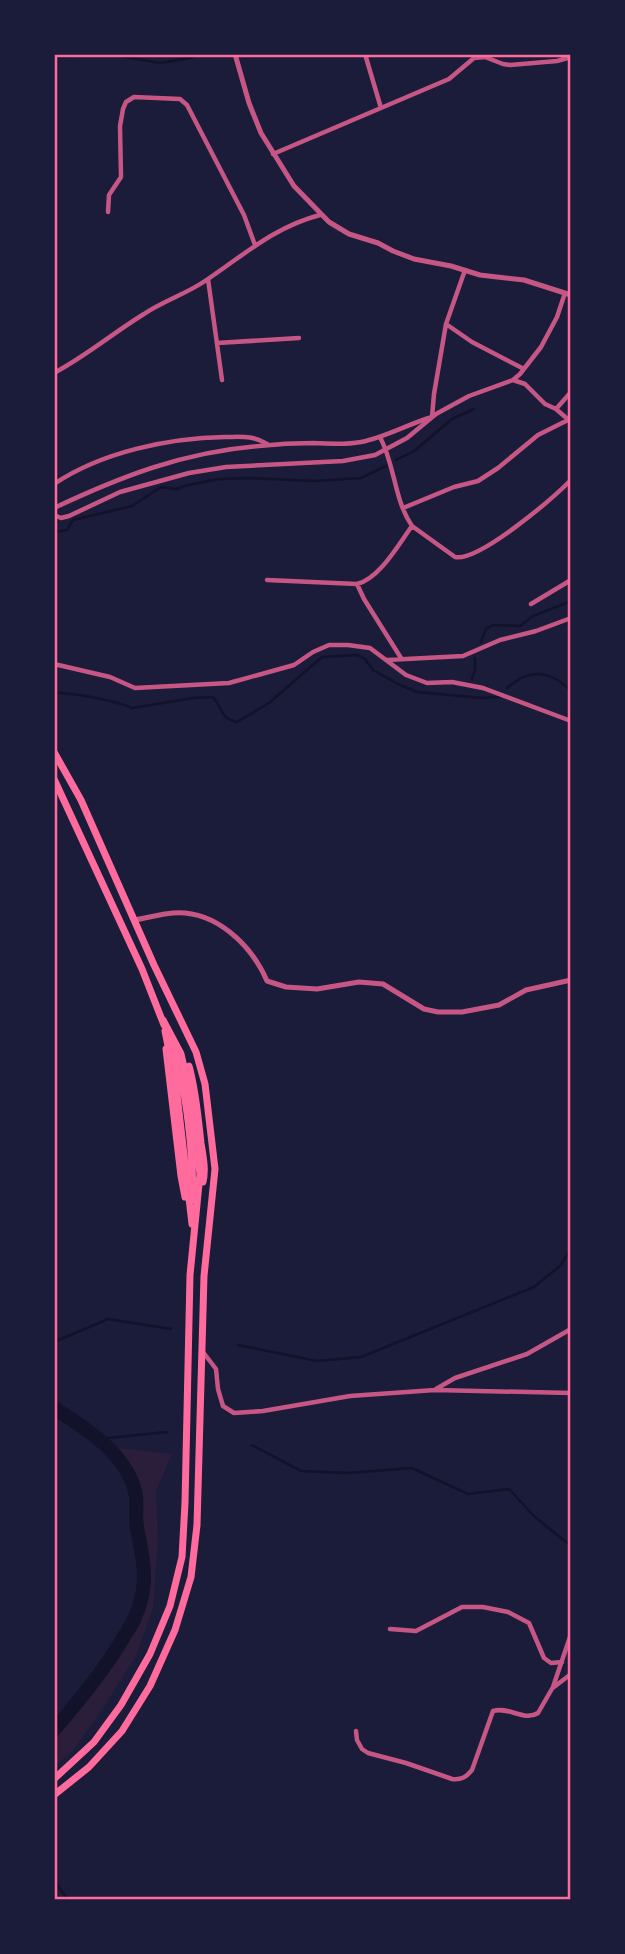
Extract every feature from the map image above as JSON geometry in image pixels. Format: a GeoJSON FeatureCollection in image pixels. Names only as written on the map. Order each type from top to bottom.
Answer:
{"type":"FeatureCollection","features":[{"type":"Feature","properties":{"kind":"highway"},"geometry":{"type":"LineString","coordinates":[[54,752],[81,800],[196,1052],[205,1084],[215,1169],[204,1276],[197,1525],[191,1577],[175,1630],[150,1686],[122,1731],[89,1767],[54,1795]]}},
{"type":"Feature","properties":{"kind":"highway"},"geometry":{"type":"LineString","coordinates":[[54,779],[163,1020],[177,1060],[184,1096],[193,1175],[182,1557],[170,1606],[150,1654],[121,1705],[94,1742],[54,1779]]}},
{"type":"Feature","properties":{"kind":"highway"},"geometry":{"type":"LineString","coordinates":[[163,1020],[185,1054],[195,1094],[205,1174],[193,1239]]}},
{"type":"Feature","properties":{"kind":"highway"},"geometry":{"type":"LineString","coordinates":[[163,1020],[181,1176],[193,1239]]}},
{"type":"Feature","properties":{"kind":"street"},"geometry":{"type":"LineString","coordinates":[[54,515],[61,518],[69,516],[120,492],[189,473],[226,467],[343,461],[375,455],[407,438],[432,417],[469,396],[513,380],[541,347],[568,294],[524,280],[480,275],[402,256],[379,243],[339,229],[320,215],[294,186],[273,154],[255,120],[235,54]]}},
{"type":"Feature","properties":{"kind":"street"},"geometry":{"type":"LineString","coordinates":[[365,54],[381,108]]}},
{"type":"Feature","properties":{"kind":"street"},"geometry":{"type":"LineString","coordinates":[[273,154],[449,79],[474,58],[485,57],[510,65],[557,61],[571,57]]}},
{"type":"Feature","properties":{"kind":"street"},"geometry":{"type":"LineString","coordinates":[[108,212],[111,189],[121,177],[120,126],[126,102],[134,97],[180,99],[187,105],[244,215],[255,245]]}},
{"type":"Feature","properties":{"kind":"street"},"geometry":{"type":"LineString","coordinates":[[54,373],[144,314],[208,279],[255,245],[292,223],[320,215]]}},
{"type":"Feature","properties":{"kind":"street"},"geometry":{"type":"LineString","coordinates":[[432,417],[446,324],[466,270]]}},
{"type":"Feature","properties":{"kind":"street"},"geometry":{"type":"LineString","coordinates":[[208,279],[222,380]]}},
{"type":"Feature","properties":{"kind":"street"},"geometry":{"type":"LineString","coordinates":[[446,324],[472,342],[525,369]]}},
{"type":"Feature","properties":{"kind":"street"},"geometry":{"type":"LineString","coordinates":[[217,343],[299,338]]}},
{"type":"Feature","properties":{"kind":"street"},"geometry":{"type":"LineString","coordinates":[[403,508],[454,486],[478,481],[538,435],[569,421],[556,409],[545,404],[525,384],[513,380]]}},
{"type":"Feature","properties":{"kind":"street"},"geometry":{"type":"LineString","coordinates":[[556,409],[571,392]]}},
{"type":"Feature","properties":{"kind":"street"},"geometry":{"type":"LineString","coordinates":[[54,508],[139,471],[180,459],[268,445],[341,445],[363,442],[409,423],[432,417]]}},
{"type":"Feature","properties":{"kind":"street"},"geometry":{"type":"LineString","coordinates":[[380,436],[387,449],[400,500],[412,526],[449,553],[461,558],[474,553],[538,510],[571,480]]}},
{"type":"Feature","properties":{"kind":"street"},"geometry":{"type":"LineString","coordinates":[[54,484],[95,463],[143,447],[236,437],[258,438],[268,445]]}},
{"type":"Feature","properties":{"kind":"street"},"geometry":{"type":"LineString","coordinates":[[267,580],[357,584],[375,575],[412,526]]}},
{"type":"Feature","properties":{"kind":"street"},"geometry":{"type":"LineString","coordinates":[[531,604],[571,580]]}},
{"type":"Feature","properties":{"kind":"street"},"geometry":{"type":"LineString","coordinates":[[357,584],[402,659]]}},
{"type":"Feature","properties":{"kind":"street"},"geometry":{"type":"LineString","coordinates":[[386,660],[463,656],[500,640],[571,618]]}},
{"type":"Feature","properties":{"kind":"street"},"geometry":{"type":"LineString","coordinates":[[54,664],[110,677],[135,688],[229,683],[294,666],[313,652],[329,645],[348,645],[370,648],[406,675],[427,683],[452,682],[483,688],[571,721]]}},
{"type":"Feature","properties":{"kind":"street"},"geometry":{"type":"LineString","coordinates":[[134,920],[175,913],[203,916],[223,926],[238,939],[262,970],[267,981],[286,987],[317,989],[359,982],[383,984],[424,1009],[438,1012],[463,1012],[499,1005],[526,990],[571,980]]}},
{"type":"Feature","properties":{"kind":"street"},"geometry":{"type":"LineString","coordinates":[[435,1390],[455,1378],[527,1353],[571,1329]]}},
{"type":"Feature","properties":{"kind":"street"},"geometry":{"type":"LineString","coordinates":[[202,1352],[216,1369],[223,1406],[234,1413],[263,1411],[350,1396],[435,1390],[571,1393]]}},
{"type":"Feature","properties":{"kind":"street"},"geometry":{"type":"LineString","coordinates":[[390,1629],[416,1631],[461,1606],[483,1606],[508,1612],[529,1623],[544,1658],[551,1663],[562,1662]]}},
{"type":"Feature","properties":{"kind":"street"},"geometry":{"type":"LineString","coordinates":[[356,1731],[357,1740],[368,1753],[460,1780],[472,1770],[493,1711],[504,1710],[528,1717],[535,1716],[553,1687],[571,1634]]}},
{"type":"Feature","properties":{"kind":"street"},"geometry":{"type":"LineString","coordinates":[[553,1687],[571,1674]]}},
{"type":"Feature","properties":{"kind":"shaded area"},"geometry":{"type":"Polygon","coordinates":[[[118,1448],[172,1454],[156,1491],[158,1542],[153,1608],[136,1656],[73,1750],[54,1767],[54,1740],[79,1711],[140,1625],[149,1592],[147,1542],[141,1514],[140,1483],[118,1448]]]}},
{"type":"Feature","properties":{"kind":"waterway"},"geometry":{"type":"LineString","coordinates":[[54,57],[108,54]]}},
{"type":"Feature","properties":{"kind":"waterway"},"geometry":{"type":"LineString","coordinates":[[109,54],[160,63],[199,54]]}},
{"type":"Feature","properties":{"kind":"waterway"},"geometry":{"type":"LineString","coordinates":[[396,460],[414,451],[452,419],[474,409]]}},
{"type":"Feature","properties":{"kind":"waterway"},"geometry":{"type":"LineString","coordinates":[[54,532],[67,530],[73,520],[132,506],[161,487],[176,489],[219,479],[314,481],[361,478],[386,466]]}},
{"type":"Feature","properties":{"kind":"waterway"},"geometry":{"type":"LineString","coordinates":[[481,642],[486,629],[493,625],[520,626],[533,616],[571,601]]}},
{"type":"Feature","properties":{"kind":"waterway"},"geometry":{"type":"LineString","coordinates":[[54,693],[94,698],[132,708],[213,697],[225,716],[237,722],[269,703],[322,657],[357,655],[365,659],[373,670],[417,692],[499,697]]}},
{"type":"Feature","properties":{"kind":"waterway"},"geometry":{"type":"LineString","coordinates":[[472,679],[475,658]]}},
{"type":"Feature","properties":{"kind":"waterway"},"geometry":{"type":"LineString","coordinates":[[507,688],[523,677],[539,674],[555,679],[571,691]]}},
{"type":"Feature","properties":{"kind":"waterway"},"geometry":{"type":"LineString","coordinates":[[238,1345],[317,1361],[361,1357],[534,1287],[561,1265],[571,1247]]}},
{"type":"Feature","properties":{"kind":"waterway"},"geometry":{"type":"LineString","coordinates":[[54,1342],[108,1319],[171,1329]]}},
{"type":"Feature","properties":{"kind":"waterway"},"geometry":{"type":"LineString","coordinates":[[54,1408],[102,1442],[130,1477],[136,1495],[136,1523],[144,1574],[141,1602],[129,1628],[100,1674],[54,1730]]}},
{"type":"Feature","properties":{"kind":"waterway"},"geometry":{"type":"LineString","coordinates":[[98,1439],[167,1432]]}},
{"type":"Feature","properties":{"kind":"waterway"},"geometry":{"type":"LineString","coordinates":[[252,1445],[301,1471],[348,1473],[412,1468],[468,1494],[509,1489],[535,1517],[571,1546]]}},
{"type":"Feature","properties":{"kind":"waterway"},"geometry":{"type":"LineString","coordinates":[[54,1880],[68,1900]]}}]}
